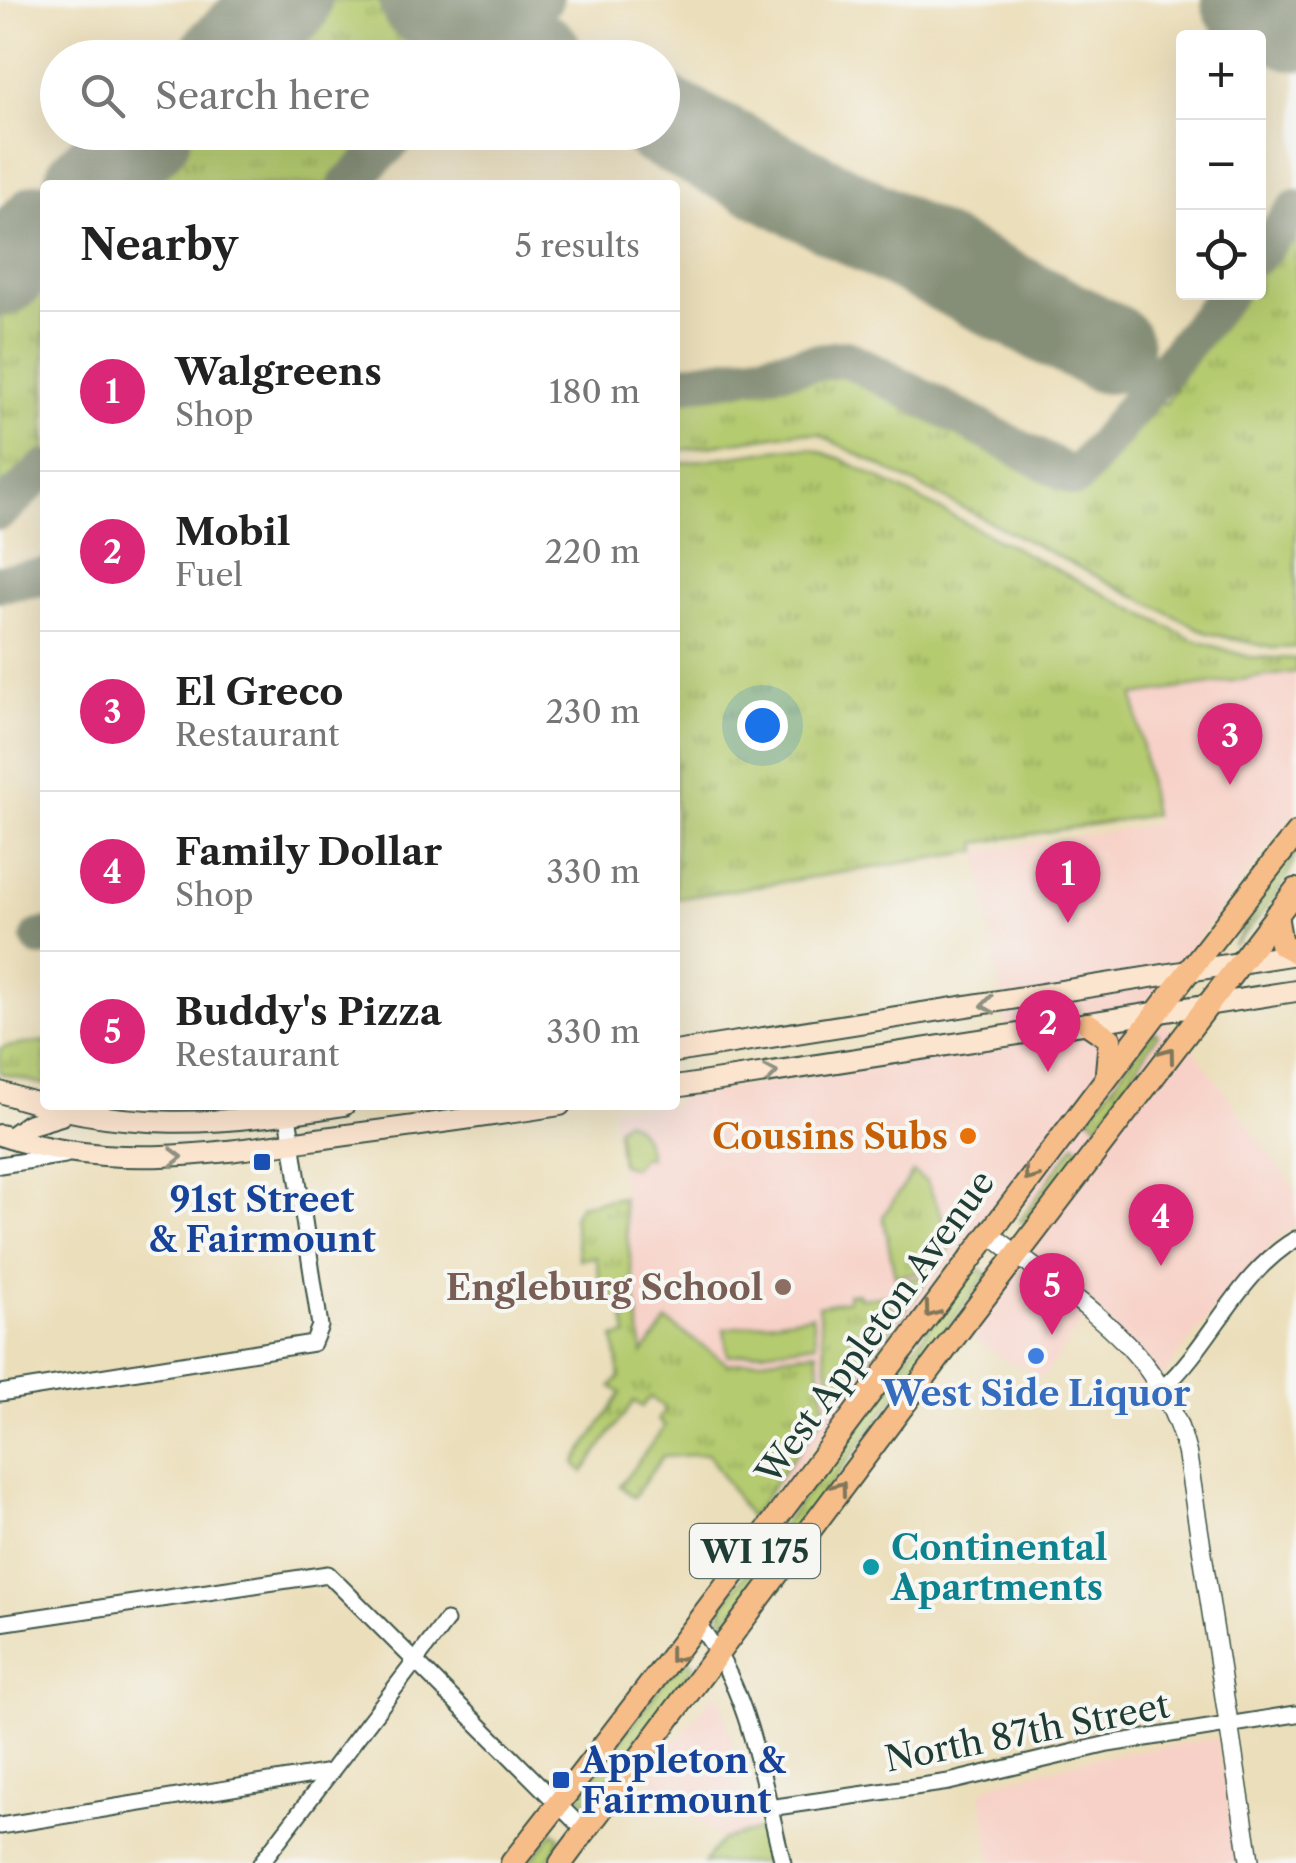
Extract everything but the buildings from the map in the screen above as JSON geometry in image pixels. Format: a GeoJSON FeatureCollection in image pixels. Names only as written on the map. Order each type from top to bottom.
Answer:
{"type":"FeatureCollection","features":[{"type":"Feature","properties":{"kind":"main road","name":"West Appleton Avenue"},"geometry":{"type":"LineString","coordinates":[[512,1863],[699,1626],[1071,1121],[1296,834]]}},
{"type":"Feature","properties":{"kind":"main road","name":"West Appleton Avenue"},"geometry":{"type":"LineString","coordinates":[[561,1863],[1016,1255],[1296,890]]}},
{"type":"Feature","properties":{"kind":"main road"},"geometry":{"type":"LineString","coordinates":[[1276,915],[1282,944],[1296,954]]}},
{"type":"Feature","properties":{"kind":"main road"},"geometry":{"type":"LineString","coordinates":[[680,1051],[1296,954]]}},
{"type":"Feature","properties":{"kind":"main road"},"geometry":{"type":"LineString","coordinates":[[680,1086],[1296,990]]}},
{"type":"Feature","properties":{"kind":"main road"},"geometry":{"type":"LineString","coordinates":[[1088,1024],[1110,1039],[1111,1061],[1105,1077]]}},
{"type":"Feature","properties":{"kind":"main road"},"geometry":{"type":"LineString","coordinates":[[0,1092],[40,1105]]}},
{"type":"Feature","properties":{"kind":"main road"},"geometry":{"type":"LineString","coordinates":[[56,1110],[203,1125],[313,1110]]}},
{"type":"Feature","properties":{"kind":"main road"},"geometry":{"type":"LineString","coordinates":[[3,1139],[114,1158],[205,1156],[525,1110]]}},
{"type":"Feature","properties":{"kind":"main road"},"geometry":{"type":"LineString","coordinates":[[3,1139],[28,1125],[68,1114]]}},
{"type":"Feature","properties":{"kind":"main road"},"geometry":{"type":"LineString","coordinates":[[1071,1121],[1097,1148]]}},
{"type":"Feature","properties":{"kind":"street"},"geometry":{"type":"LineString","coordinates":[[0,1393],[305,1345],[318,1335],[288,1114]]}},
{"type":"Feature","properties":{"kind":"street"},"geometry":{"type":"LineString","coordinates":[[0,1165],[78,1153]]}},
{"type":"Feature","properties":{"kind":"street"},"geometry":{"type":"LineString","coordinates":[[989,1232],[1126,1341],[1164,1387],[1187,1453],[1250,1863]]}},
{"type":"Feature","properties":{"kind":"street"},"geometry":{"type":"LineString","coordinates":[[1164,1387],[1181,1371],[1250,1279],[1296,1239]]}},
{"type":"Feature","properties":{"kind":"street"},"geometry":{"type":"LineString","coordinates":[[0,1622],[328,1574],[586,1831]]}},
{"type":"Feature","properties":{"kind":"street"},"geometry":{"type":"LineString","coordinates":[[261,1863],[446,1621]]}},
{"type":"Feature","properties":{"kind":"street"},"geometry":{"type":"LineString","coordinates":[[699,1626],[718,1650],[732,1680],[783,1863]]}},
{"type":"Feature","properties":{"kind":"street","name":"North 87th Street"},"geometry":{"type":"LineString","coordinates":[[769,1808],[950,1782],[1108,1744],[1296,1714]]}},
{"type":"Feature","properties":{"kind":"street"},"geometry":{"type":"LineString","coordinates":[[0,1826],[331,1772]]}},
{"type":"Feature","properties":{"kind":"shaded area"},"geometry":{"type":"Polygon","coordinates":[[[1296,672],[1296,812],[1147,1004],[1195,1051],[1296,1191],[1296,1226],[1281,1236],[1214,1310],[1149,1394],[1083,1321],[1042,1379],[1019,1363],[1016,1367],[971,1336],[1052,1223],[1008,1189],[783,1487],[645,1375],[612,1110],[680,1110],[680,1096],[1009,1046],[978,851],[1154,824],[1134,695],[1296,672]]]}},
{"type":"Feature","properties":{"kind":"shaded area"},"geometry":{"type":"Polygon","coordinates":[[[712,1695],[720,1697],[755,1831],[722,1840],[648,1780],[712,1695]]]}},
{"type":"Feature","properties":{"kind":"shaded area"},"geometry":{"type":"Polygon","coordinates":[[[1217,1738],[1237,1863],[992,1863],[981,1792],[997,1782],[1089,1759],[1217,1738]]]}},
{"type":"Feature","properties":{"kind":"green space"},"geometry":{"type":"Polygon","coordinates":[[[326,0],[376,0],[451,40],[282,40],[326,0]]]}},
{"type":"Feature","properties":{"kind":"green space"},"geometry":{"type":"Polygon","coordinates":[[[165,150],[366,150],[333,180],[134,180],[165,150]]]}},
{"type":"Feature","properties":{"kind":"green space"},"geometry":{"type":"Polygon","coordinates":[[[1296,231],[1296,647],[1272,648],[1208,633],[818,434],[800,432],[680,450],[680,396],[747,380],[830,376],[874,385],[1083,492],[1158,401],[1166,404],[1196,351],[1239,300],[1266,300],[1266,267],[1296,231]]]}},
{"type":"Feature","properties":{"kind":"green space"},"geometry":{"type":"Polygon","coordinates":[[[40,270],[40,457],[0,495],[0,308],[40,270]]]}},
{"type":"Feature","properties":{"kind":"green space"},"geometry":{"type":"Polygon","coordinates":[[[790,448],[812,449],[841,459],[1194,640],[1249,657],[1296,659],[1296,672],[1134,695],[1153,815],[977,843],[978,851],[680,898],[680,463],[790,448]]]}},
{"type":"Feature","properties":{"kind":"green space"},"geometry":{"type":"Polygon","coordinates":[[[1296,847],[1281,885],[1233,946],[1296,847]]]}},
{"type":"Feature","properties":{"kind":"green space"},"geometry":{"type":"Polygon","coordinates":[[[1153,1031],[1158,1034],[1099,1124],[1089,1117],[1153,1031]]]}},
{"type":"Feature","properties":{"kind":"green space"},"geometry":{"type":"Polygon","coordinates":[[[40,1042],[40,1084],[0,1073],[0,1048],[40,1042]]]}},
{"type":"Feature","properties":{"kind":"green space"},"geometry":{"type":"Polygon","coordinates":[[[625,1120],[642,1136],[649,1157],[642,1157],[633,1168],[621,1164],[617,1128],[625,1120]]]}},
{"type":"Feature","properties":{"kind":"green space"},"geometry":{"type":"Polygon","coordinates":[[[1075,1144],[1081,1149],[1026,1224],[1020,1221],[1075,1144]]]}},
{"type":"Feature","properties":{"kind":"green space"},"geometry":{"type":"Polygon","coordinates":[[[913,1172],[927,1182],[954,1243],[934,1270],[895,1276],[883,1216],[913,1172]]]}},
{"type":"Feature","properties":{"kind":"green space"},"geometry":{"type":"Polygon","coordinates":[[[622,1197],[643,1354],[667,1321],[728,1364],[817,1351],[826,1412],[750,1518],[708,1454],[662,1457],[634,1497],[620,1486],[665,1426],[658,1420],[666,1409],[650,1397],[642,1407],[634,1401],[583,1472],[575,1463],[621,1393],[611,1386],[620,1377],[614,1338],[627,1335],[620,1297],[603,1299],[596,1257],[579,1259],[573,1217],[579,1205],[622,1197]]]}},
{"type":"Feature","properties":{"kind":"green space"},"geometry":{"type":"Polygon","coordinates":[[[981,1269],[987,1274],[728,1621],[721,1616],[723,1605],[967,1277],[981,1269]]]}},
{"type":"Feature","properties":{"kind":"green space"},"geometry":{"type":"Polygon","coordinates":[[[922,1277],[926,1281],[900,1317],[893,1289],[898,1281],[922,1277]]]}},
{"type":"Feature","properties":{"kind":"green space"},"geometry":{"type":"Polygon","coordinates":[[[858,1293],[859,1298],[890,1295],[894,1325],[838,1399],[831,1393],[818,1306],[848,1300],[848,1294],[858,1293]]]}},
{"type":"Feature","properties":{"kind":"green space"},"geometry":{"type":"Polygon","coordinates":[[[812,1315],[816,1343],[728,1356],[724,1329],[812,1315]]]}},
{"type":"Feature","properties":{"kind":"green space"},"geometry":{"type":"Polygon","coordinates":[[[689,1660],[694,1665],[606,1785],[585,1801],[580,1795],[668,1676],[689,1660]]]}},
{"type":"Feature","properties":{"kind":"green space"},"geometry":{"type":"Polygon","coordinates":[[[762,1829],[770,1863],[704,1863],[722,1840],[762,1829]]]}},
{"type":"Feature","properties":{"kind":"green space"},"geometry":{"type":"Polygon","coordinates":[[[554,1832],[560,1837],[548,1863],[529,1863],[554,1832]]]}},
{"type":"Feature","properties":{"kind":"taxiway"},"geometry":{"type":"LineString","coordinates":[[425,0],[503,40]]}},
{"type":"Feature","properties":{"kind":"taxiway"},"geometry":{"type":"LineString","coordinates":[[502,40],[544,0]]}},
{"type":"Feature","properties":{"kind":"taxiway"},"geometry":{"type":"LineString","coordinates":[[352,180],[383,150]]}},
{"type":"Feature","properties":{"kind":"taxiway"},"geometry":{"type":"LineString","coordinates":[[1266,245],[1296,209]]}},
{"type":"Feature","properties":{"kind":"taxiway"},"geometry":{"type":"LineString","coordinates":[[680,383],[846,358],[1076,478],[1221,300]]}},
{"type":"Feature","properties":{"kind":"taxiway"},"geometry":{"type":"LineString","coordinates":[[0,511],[40,474]]}},
{"type":"Feature","properties":{"kind":"taxiway"},"geometry":{"type":"LineString","coordinates":[[0,583],[40,578]]}},
{"type":"Feature","properties":{"kind":"runway"},"geometry":{"type":"LineString","coordinates":[[244,40],[286,0]]}},
{"type":"Feature","properties":{"kind":"runway"},"geometry":{"type":"LineString","coordinates":[[425,0],[503,40]]}},
{"type":"Feature","properties":{"kind":"runway"},"geometry":{"type":"LineString","coordinates":[[1247,0],[1296,25]]}},
{"type":"Feature","properties":{"kind":"runway"},"geometry":{"type":"LineString","coordinates":[[680,130],[1107,348]]}},
{"type":"Feature","properties":{"kind":"runway"},"geometry":{"type":"LineString","coordinates":[[95,180],[127,150]]}},
{"type":"Feature","properties":{"kind":"runway"},"geometry":{"type":"LineString","coordinates":[[0,271],[40,233]]}},
{"type":"Feature","properties":{"kind":"place","name":"El Greco"},"geometry":{"type":"Point","coordinates":[1230,785]}},
{"type":"Feature","properties":{"kind":"place","name":"Walgreens"},"geometry":{"type":"Point","coordinates":[1068,923]}},
{"type":"Feature","properties":{"kind":"place","name":"Mobil"},"geometry":{"type":"Point","coordinates":[1048,1072]}},
{"type":"Feature","properties":{"kind":"place","name":"Cousins Subs"},"geometry":{"type":"Point","coordinates":[968,1136]}},
{"type":"Feature","properties":{"kind":"place","name":"91st Street & Fairmount"},"geometry":{"type":"Point","coordinates":[262,1162]}},
{"type":"Feature","properties":{"kind":"place","name":"Family Dollar"},"geometry":{"type":"Point","coordinates":[1161,1266]}},
{"type":"Feature","properties":{"kind":"place","name":"Engleburg School"},"geometry":{"type":"Point","coordinates":[783,1287]}},
{"type":"Feature","properties":{"kind":"place","name":"Buddy's Pizza"},"geometry":{"type":"Point","coordinates":[1052,1335]}},
{"type":"Feature","properties":{"kind":"place","name":"West Side Liquor"},"geometry":{"type":"Point","coordinates":[1036,1356]}},
{"type":"Feature","properties":{"kind":"place","name":"Continental Apartments"},"geometry":{"type":"Point","coordinates":[871,1567]}},
{"type":"Feature","properties":{"kind":"place","name":"Appleton & Fairmount"},"geometry":{"type":"Point","coordinates":[561,1780]}}]}
